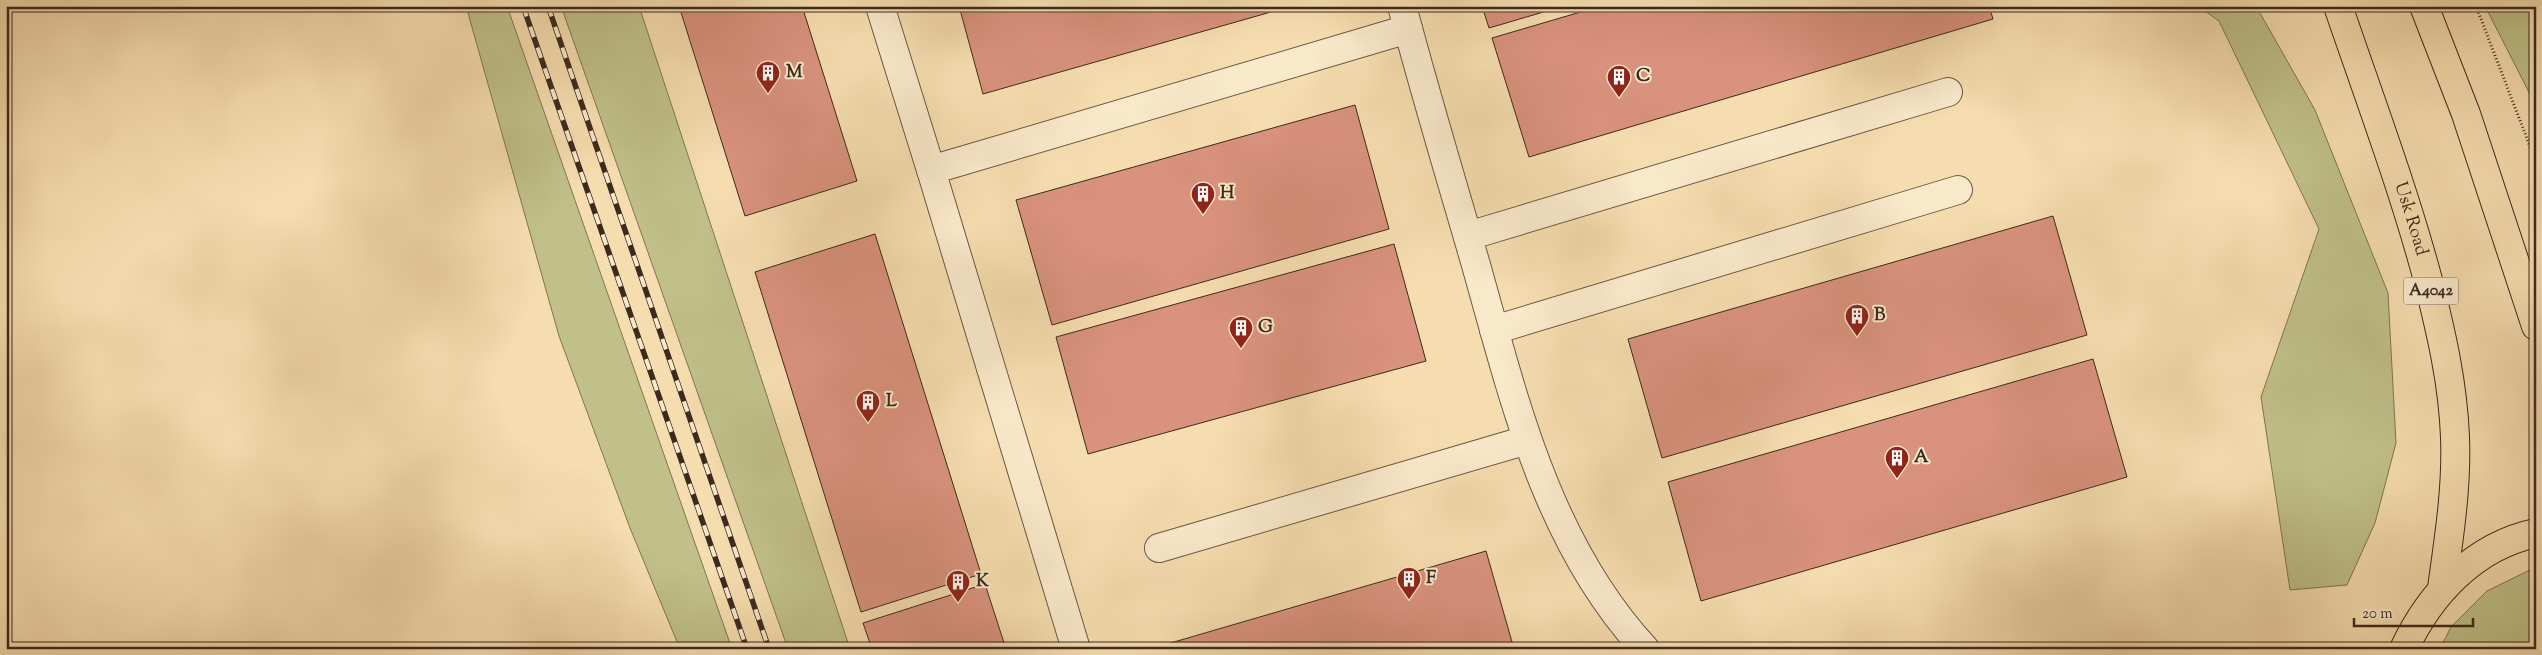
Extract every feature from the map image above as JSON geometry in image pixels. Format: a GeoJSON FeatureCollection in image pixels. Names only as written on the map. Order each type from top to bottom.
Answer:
{"type":"FeatureCollection","features":[{"type":"Feature","properties":{"kind":"highway","name":"Usk Road"},"geometry":{"type":"LineString","coordinates":[[2338,6],[2413,222],[2441,330],[2452,396],[2455,437],[2455,495],[2442,588]]}},
{"type":"Feature","properties":{"kind":"highway"},"geometry":{"type":"LineString","coordinates":[[2424,6],[2466,114],[2536,326]]}},
{"type":"Feature","properties":{"kind":"highway"},"geometry":{"type":"LineString","coordinates":[[2404,649],[2418,620],[2442,588],[2467,565],[2496,547],[2536,533]]}},
{"type":"Feature","properties":{"kind":"lane"},"geometry":{"type":"LineString","coordinates":[[880,6],[1076,649]]}},
{"type":"Feature","properties":{"kind":"lane"},"geometry":{"type":"LineString","coordinates":[[931,170],[1405,18],[1494,330],[1528,440],[1550,502],[1573,549],[1618,620],[1645,649]]}},
{"type":"Feature","properties":{"kind":"lane"},"geometry":{"type":"LineString","coordinates":[[1468,236],[1948,92]]}},
{"type":"Feature","properties":{"kind":"lane"},"geometry":{"type":"LineString","coordinates":[[1494,330],[1958,190]]}},
{"type":"Feature","properties":{"kind":"lane"},"geometry":{"type":"LineString","coordinates":[[1160,548],[1528,440]]}},
{"type":"Feature","properties":{"kind":"path"},"geometry":{"type":"LineString","coordinates":[[2476,6],[2536,162]]}},
{"type":"Feature","properties":{"kind":"green space"},"geometry":{"type":"Polygon","coordinates":[[[466,6],[507,6],[732,649],[680,649],[630,528],[559,336],[466,6]]]}},
{"type":"Feature","properties":{"kind":"green space"},"geometry":{"type":"Polygon","coordinates":[[[561,6],[639,6],[850,649],[788,649],[561,6]]]}},
{"type":"Feature","properties":{"kind":"green space"},"geometry":{"type":"Polygon","coordinates":[[[2198,6],[2256,6],[2315,110],[2388,293],[2396,443],[2375,523],[2347,585],[2290,590],[2261,397],[2319,229],[2219,21],[2198,6]]]}},
{"type":"Feature","properties":{"kind":"green space"},"geometry":{"type":"Polygon","coordinates":[[[2485,6],[2536,6],[2536,106],[2485,6]]]}},
{"type":"Feature","properties":{"kind":"green space"},"geometry":{"type":"Polygon","coordinates":[[[2536,567],[2536,649],[2440,649],[2451,627],[2487,591],[2536,567]]]}},
{"type":"Feature","properties":{"kind":"building","name":"M"},"geometry":{"type":"Polygon","coordinates":[[[679,6],[802,6],[857,181],[745,216],[679,6]]]}},
{"type":"Feature","properties":{"kind":"building"},"geometry":{"type":"Polygon","coordinates":[[[959,6],[1292,6],[983,94],[959,6]]]}},
{"type":"Feature","properties":{"kind":"building"},"geometry":{"type":"Polygon","coordinates":[[[1482,6],[1564,6],[1489,28],[1482,6]]]}},
{"type":"Feature","properties":{"kind":"building","name":"C"},"geometry":{"type":"Polygon","coordinates":[[[1601,6],[1989,6],[1993,19],[1529,157],[1492,38],[1601,6]]]}},
{"type":"Feature","properties":{"kind":"building","name":"H"},"geometry":{"type":"Polygon","coordinates":[[[1355,105],[1389,229],[1052,325],[1016,200],[1355,105]]]}},
{"type":"Feature","properties":{"kind":"building","name":"B"},"geometry":{"type":"Polygon","coordinates":[[[2053,216],[2087,335],[1662,458],[1628,339],[2053,216]]]}},
{"type":"Feature","properties":{"kind":"building","name":"L"},"geometry":{"type":"Polygon","coordinates":[[[875,234],[981,574],[861,612],[755,272],[875,234]]]}},
{"type":"Feature","properties":{"kind":"building","name":"G"},"geometry":{"type":"Polygon","coordinates":[[[1394,244],[1426,361],[1088,454],[1056,337],[1394,244]]]}},
{"type":"Feature","properties":{"kind":"building","name":"A"},"geometry":{"type":"Polygon","coordinates":[[[2093,359],[2127,477],[1701,601],[1668,482],[2093,359]]]}},
{"type":"Feature","properties":{"kind":"building","name":"F"},"geometry":{"type":"Polygon","coordinates":[[[1486,551],[1514,649],[1150,649],[1486,551]]]}},
{"type":"Feature","properties":{"kind":"building","name":"K"},"geometry":{"type":"Polygon","coordinates":[[[985,584],[1006,649],[872,649],[863,623],[985,584]]]}},
{"type":"Feature","properties":{"kind":"railway"},"geometry":{"type":"LineString","coordinates":[[523,6],[747,649]]}},
{"type":"Feature","properties":{"kind":"railway"},"geometry":{"type":"LineString","coordinates":[[548,6],[769,649]]}},
{"type":"Feature","properties":{"kind":"place","name":"M"},"geometry":{"type":"Point","coordinates":[768,94]}},
{"type":"Feature","properties":{"kind":"place","name":"C"},"geometry":{"type":"Point","coordinates":[1619,98]}},
{"type":"Feature","properties":{"kind":"place","name":"H"},"geometry":{"type":"Point","coordinates":[1203,215]}},
{"type":"Feature","properties":{"kind":"place","name":"B"},"geometry":{"type":"Point","coordinates":[1857,337]}},
{"type":"Feature","properties":{"kind":"place","name":"G"},"geometry":{"type":"Point","coordinates":[1241,349]}},
{"type":"Feature","properties":{"kind":"place","name":"L"},"geometry":{"type":"Point","coordinates":[868,423]}},
{"type":"Feature","properties":{"kind":"place","name":"A"},"geometry":{"type":"Point","coordinates":[1897,479]}},
{"type":"Feature","properties":{"kind":"place","name":"F"},"geometry":{"type":"Point","coordinates":[1409,600]}},
{"type":"Feature","properties":{"kind":"place","name":"K"},"geometry":{"type":"Point","coordinates":[958,603]}}]}
